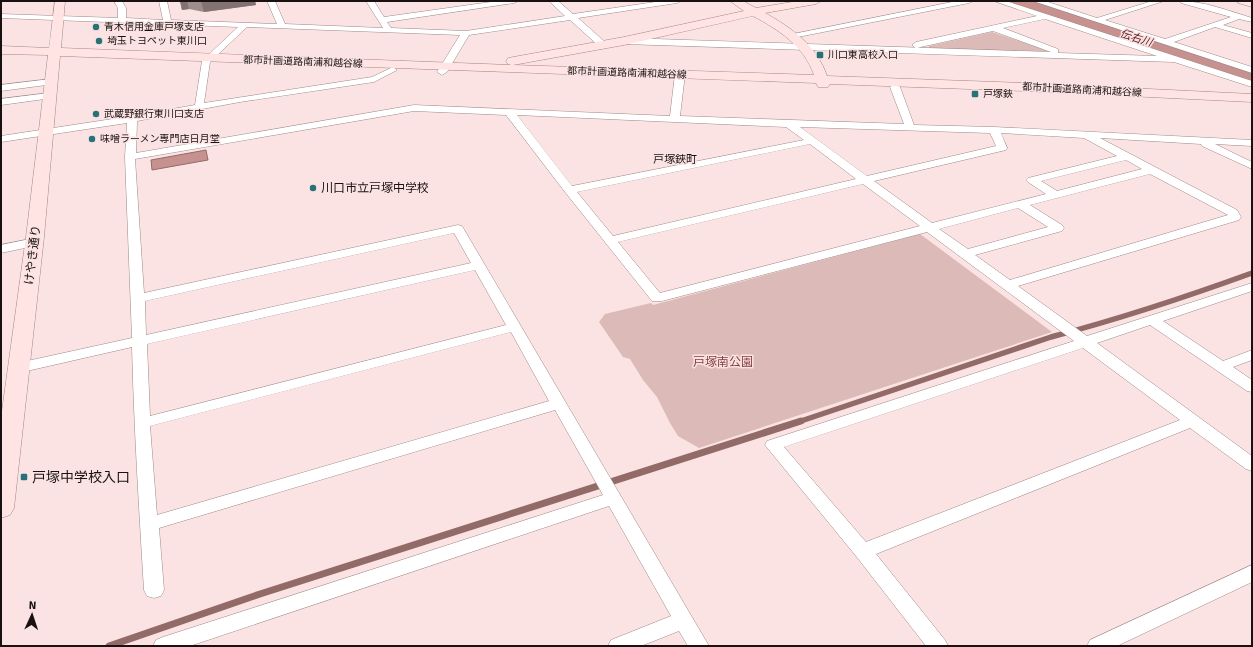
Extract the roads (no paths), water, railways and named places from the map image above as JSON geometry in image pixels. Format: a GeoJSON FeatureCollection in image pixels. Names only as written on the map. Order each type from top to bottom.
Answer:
{"type":"FeatureCollection","features":[{"type":"Feature","properties":{"kind":"street","name":"けやき通り"},"geometry":{"type":"LineString","coordinates":[[1,508],[6,422],[18,368],[34,242],[60,1]]}},
{"type":"Feature","properties":{"kind":"street"},"geometry":{"type":"LineString","coordinates":[[118,1],[122,8],[122,20]]}},
{"type":"Feature","properties":{"kind":"street"},"geometry":{"type":"LineString","coordinates":[[163,1],[166,22]]}},
{"type":"Feature","properties":{"kind":"street"},"geometry":{"type":"LineString","coordinates":[[270,1],[282,26]]}},
{"type":"Feature","properties":{"kind":"street"},"geometry":{"type":"LineString","coordinates":[[370,1],[388,30]]}},
{"type":"Feature","properties":{"kind":"street"},"geometry":{"type":"LineString","coordinates":[[382,20],[514,1]]}},
{"type":"Feature","properties":{"kind":"street"},"geometry":{"type":"LineString","coordinates":[[553,1],[602,44]]}},
{"type":"Feature","properties":{"kind":"street"},"geometry":{"type":"LineString","coordinates":[[1,16],[466,33],[677,1]]}},
{"type":"Feature","properties":{"kind":"street"},"geometry":{"type":"LineString","coordinates":[[735,1],[793,36],[805,46],[816,61],[822,82]]}},
{"type":"Feature","properties":{"kind":"street"},"geometry":{"type":"LineString","coordinates":[[496,68],[510,61],[624,41],[754,12],[816,1]]}},
{"type":"Feature","properties":{"kind":"street"},"geometry":{"type":"LineString","coordinates":[[793,36],[969,1]]}},
{"type":"Feature","properties":{"kind":"street"},"geometry":{"type":"LineString","coordinates":[[998,1],[1252,84]]}},
{"type":"Feature","properties":{"kind":"street"},"geometry":{"type":"LineString","coordinates":[[1098,20],[1160,1]]}},
{"type":"Feature","properties":{"kind":"street"},"geometry":{"type":"LineString","coordinates":[[1184,1],[1252,20]]}},
{"type":"Feature","properties":{"kind":"street"},"geometry":{"type":"LineString","coordinates":[[1242,1],[1252,4]]}},
{"type":"Feature","properties":{"kind":"street"},"geometry":{"type":"LineString","coordinates":[[1045,2],[1252,70]]}},
{"type":"Feature","properties":{"kind":"street"},"geometry":{"type":"LineString","coordinates":[[896,50],[1046,16]]}},
{"type":"Feature","properties":{"kind":"street"},"geometry":{"type":"LineString","coordinates":[[1166,42],[1240,16]]}},
{"type":"Feature","properties":{"kind":"street"},"geometry":{"type":"LineString","coordinates":[[199,107],[207,61],[245,25]]}},
{"type":"Feature","properties":{"kind":"street"},"geometry":{"type":"LineString","coordinates":[[1216,25],[1252,36]]}},
{"type":"Feature","properties":{"kind":"street"},"geometry":{"type":"LineString","coordinates":[[994,28],[1066,56]]}},
{"type":"Feature","properties":{"kind":"street"},"geometry":{"type":"LineString","coordinates":[[443,70],[466,33]]}},
{"type":"Feature","properties":{"kind":"street"},"geometry":{"type":"LineString","coordinates":[[624,41],[1177,59]]}},
{"type":"Feature","properties":{"kind":"street","name":"都市計画道路南浦和越谷線"},"geometry":{"type":"LineString","coordinates":[[1,50],[54,56]]}},
{"type":"Feature","properties":{"kind":"street","name":"都市計画道路南浦和越谷線"},"geometry":{"type":"LineString","coordinates":[[1,57],[54,56],[443,70],[1025,87],[1252,98]]}},
{"type":"Feature","properties":{"kind":"street","name":"都市計画道路南浦和越谷線"},"geometry":{"type":"LineString","coordinates":[[207,61],[393,70],[496,68],[680,77]]}},
{"type":"Feature","properties":{"kind":"street"},"geometry":{"type":"LineString","coordinates":[[1,138],[132,120],[256,96],[374,79],[393,70]]}},
{"type":"Feature","properties":{"kind":"street"},"geometry":{"type":"LineString","coordinates":[[675,119],[680,77]]}},
{"type":"Feature","properties":{"kind":"street","name":"都市計画道路南浦和越谷線"},"geometry":{"type":"LineString","coordinates":[[822,82],[895,87],[1252,103]]}},
{"type":"Feature","properties":{"kind":"street"},"geometry":{"type":"LineString","coordinates":[[895,87],[910,128]]}},
{"type":"Feature","properties":{"kind":"street"},"geometry":{"type":"LineString","coordinates":[[1,88],[50,89]]}},
{"type":"Feature","properties":{"kind":"street"},"geometry":{"type":"LineString","coordinates":[[1,102],[50,89]]}},
{"type":"Feature","properties":{"kind":"street"},"geometry":{"type":"LineString","coordinates":[[130,157],[414,108],[789,124],[994,130],[1252,143]]}},
{"type":"Feature","properties":{"kind":"street"},"geometry":{"type":"LineString","coordinates":[[509,112],[569,190],[657,298],[1056,196],[1151,170]]}},
{"type":"Feature","properties":{"kind":"street"},"geometry":{"type":"LineString","coordinates":[[132,120],[130,157],[138,298],[138,341],[142,423],[154,590]]}},
{"type":"Feature","properties":{"kind":"street"},"geometry":{"type":"LineString","coordinates":[[789,124],[1252,466]]}},
{"type":"Feature","properties":{"kind":"street"},"geometry":{"type":"LineString","coordinates":[[610,240],[1002,148],[994,130]]}},
{"type":"Feature","properties":{"kind":"street"},"geometry":{"type":"LineString","coordinates":[[1007,285],[1235,217],[1233,213],[1084,134]]}},
{"type":"Feature","properties":{"kind":"street"},"geometry":{"type":"LineString","coordinates":[[569,190],[812,141]]}},
{"type":"Feature","properties":{"kind":"street"},"geometry":{"type":"LineString","coordinates":[[1200,141],[1252,166]]}},
{"type":"Feature","properties":{"kind":"street"},"geometry":{"type":"LineString","coordinates":[[1056,196],[1032,180],[1126,157]]}},
{"type":"Feature","properties":{"kind":"street"},"geometry":{"type":"LineString","coordinates":[[965,254],[1058,228],[1020,204]]}},
{"type":"Feature","properties":{"kind":"street"},"geometry":{"type":"LineString","coordinates":[[138,298],[458,230],[699,646]]}},
{"type":"Feature","properties":{"kind":"street"},"geometry":{"type":"LineString","coordinates":[[1,249],[34,242]]}},
{"type":"Feature","properties":{"kind":"street"},"geometry":{"type":"LineString","coordinates":[[18,368],[478,265]]}},
{"type":"Feature","properties":{"kind":"street"},"geometry":{"type":"LineString","coordinates":[[938,646],[864,551],[773,445],[1252,287]]}},
{"type":"Feature","properties":{"kind":"street"},"geometry":{"type":"LineString","coordinates":[[1152,320],[1252,387]]}},
{"type":"Feature","properties":{"kind":"street"},"geometry":{"type":"LineString","coordinates":[[142,423],[515,327]]}},
{"type":"Feature","properties":{"kind":"street"},"geometry":{"type":"LineString","coordinates":[[1222,366],[1252,355]]}},
{"type":"Feature","properties":{"kind":"street"},"geometry":{"type":"LineString","coordinates":[[149,524],[558,404]]}},
{"type":"Feature","properties":{"kind":"street"},"geometry":{"type":"LineString","coordinates":[[864,551],[1192,421]]}},
{"type":"Feature","properties":{"kind":"street"},"geometry":{"type":"LineString","coordinates":[[163,646],[613,498]]}},
{"type":"Feature","properties":{"kind":"street"},"geometry":{"type":"LineString","coordinates":[[1097,646],[1252,573]]}},
{"type":"Feature","properties":{"kind":"street"},"geometry":{"type":"LineString","coordinates":[[618,646],[684,620]]}},
{"type":"Feature","properties":{"kind":"waterway","name":"伝右川"},"geometry":{"type":"LineString","coordinates":[[1020,1],[1252,76]]}},
{"type":"Feature","properties":{"kind":"waterway"},"geometry":{"type":"LineString","coordinates":[[801,421],[1051,337],[1102,323],[1202,291],[1252,273]]}},
{"type":"Feature","properties":{"kind":"waterway"},"geometry":{"type":"LineString","coordinates":[[109,646],[260,594],[801,421]]}},
{"type":"Feature","properties":{"kind":"place","name":"青木信用金庫戸塚支店"},"geometry":{"type":"Point","coordinates":[96,27]}},
{"type":"Feature","properties":{"kind":"place","name":"埼玉トヨペット東川口"},"geometry":{"type":"Point","coordinates":[99,41]}},
{"type":"Feature","properties":{"kind":"place","name":"川口東高校入口"},"geometry":{"type":"Point","coordinates":[820,55]}},
{"type":"Feature","properties":{"kind":"place","name":"戸塚鋏"},"geometry":{"type":"Point","coordinates":[975,94]}},
{"type":"Feature","properties":{"kind":"place","name":"武蔵野銀行東川口支店"},"geometry":{"type":"Point","coordinates":[96,114]}},
{"type":"Feature","properties":{"kind":"place","name":"味噌ラーメン専門店日月堂"},"geometry":{"type":"Point","coordinates":[92,139]}},
{"type":"Feature","properties":{"kind":"place","name":"川口市立戸塚中学校"},"geometry":{"type":"Point","coordinates":[313,188]}},
{"type":"Feature","properties":{"kind":"place","name":"戸塚中学校入口"},"geometry":{"type":"Point","coordinates":[24,477]}},
{"type":"Feature","properties":{"kind":"district","name":"戸塚鋏町"},"geometry":{"type":"Point","coordinates":[675,159]}},
{"type":"Feature","properties":{"kind":"park label","name":"戸塚南公園"},"geometry":{"type":"Point","coordinates":[723,362]}}]}
